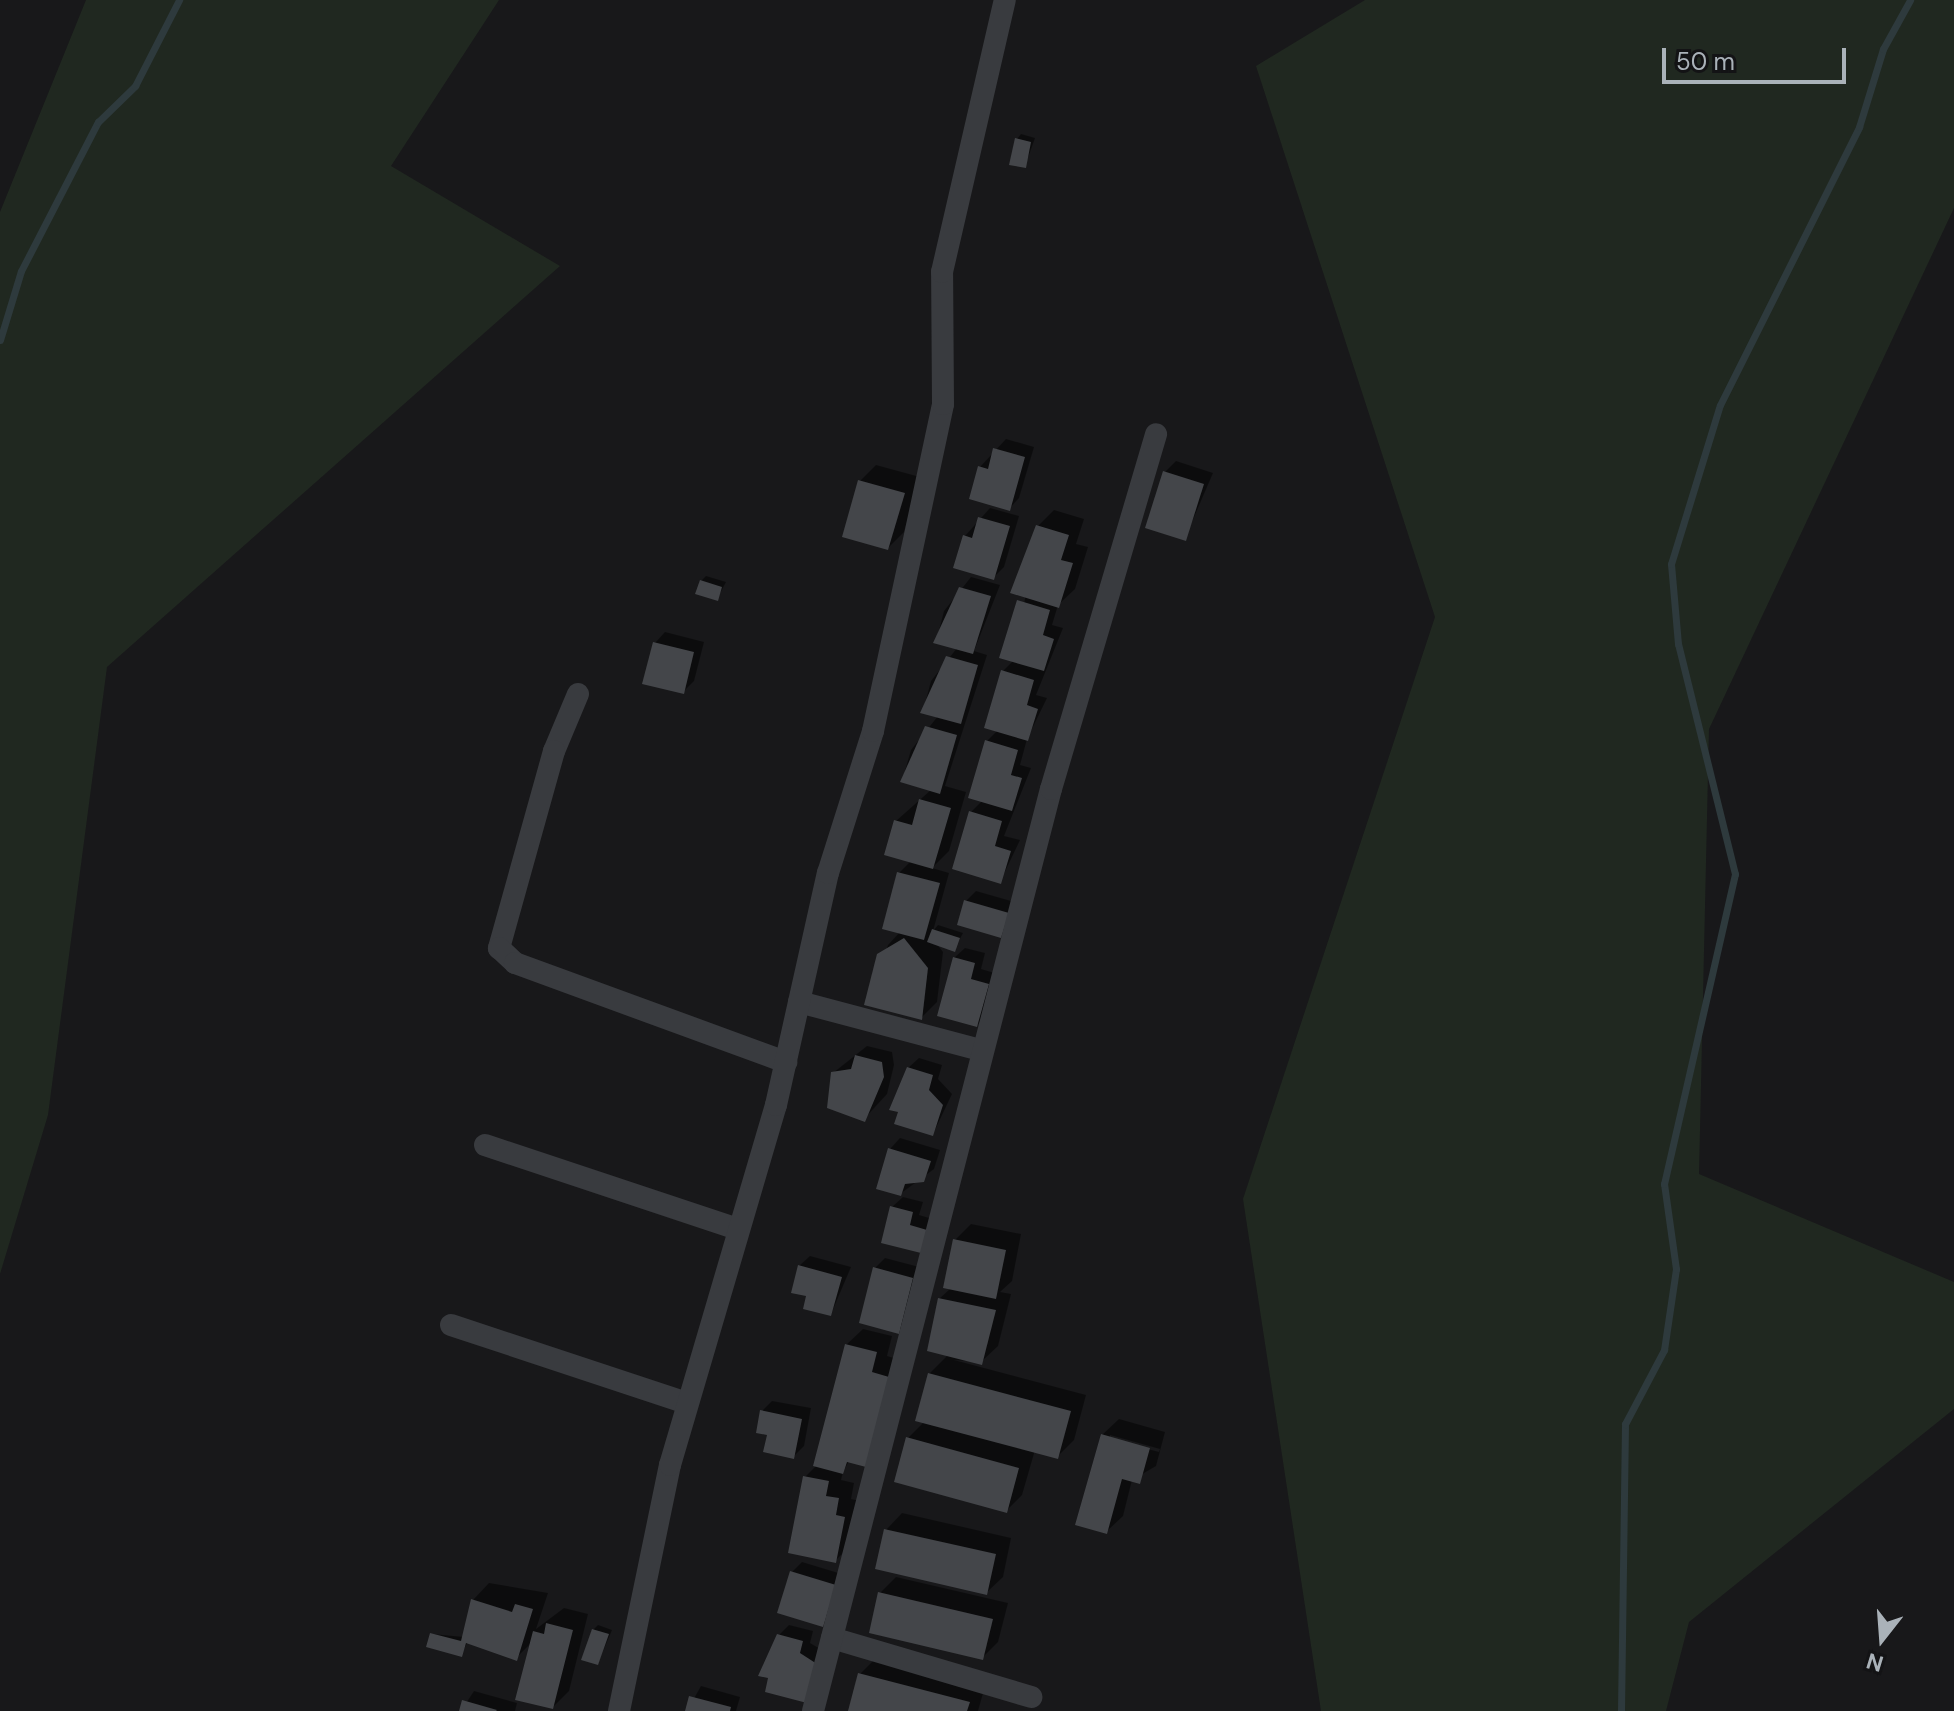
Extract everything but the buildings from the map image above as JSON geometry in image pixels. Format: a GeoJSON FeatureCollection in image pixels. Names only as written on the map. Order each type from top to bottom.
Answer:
{"type":"FeatureCollection","features":[{"type":"Feature","properties":{"kind":"street"},"geometry":{"type":"LineString","coordinates":[[619,1711],[687,1403],[735,1228],[786,1062],[828,873],[873,731],[943,404],[938,297],[1005,0]]}},
{"type":"Feature","properties":{"kind":"street"},"geometry":{"type":"LineString","coordinates":[[813,1711],[981,1050],[1156,434]]}},
{"type":"Feature","properties":{"kind":"street"},"geometry":{"type":"LineString","coordinates":[[578,694],[554,751],[499,948],[515,963],[786,1062]]}},
{"type":"Feature","properties":{"kind":"street"},"geometry":{"type":"LineString","coordinates":[[799,1002],[981,1050]]}},
{"type":"Feature","properties":{"kind":"street"},"geometry":{"type":"LineString","coordinates":[[485,1145],[735,1228]]}},
{"type":"Feature","properties":{"kind":"street"},"geometry":{"type":"LineString","coordinates":[[451,1325],[687,1403]]}},
{"type":"Feature","properties":{"kind":"street"},"geometry":{"type":"LineString","coordinates":[[832,1638],[1031,1697]]}},
{"type":"Feature","properties":{"kind":"shaded area"},"geometry":{"type":"Polygon","coordinates":[[[86,0],[499,0],[391,166],[560,266],[107,667],[48,1115],[0,1274],[0,212],[86,0]]]}},
{"type":"Feature","properties":{"kind":"shaded area"},"geometry":{"type":"Polygon","coordinates":[[[1365,0],[1954,0],[1954,208],[1709,729],[1699,1174],[1954,1282],[1954,1409],[1689,1622],[1666,1711],[1321,1711],[1243,1199],[1435,617],[1256,66],[1365,0]]]}},
{"type":"Feature","properties":{"kind":"waterway"},"geometry":{"type":"LineString","coordinates":[[0,340],[21,271],[98,122],[135,86],[179,0]]}},
{"type":"Feature","properties":{"kind":"waterway"},"geometry":{"type":"LineString","coordinates":[[1621,1711],[1625,1424],[1664,1350],[1676,1269],[1664,1184],[1735,874],[1678,644],[1671,564],[1720,405],[1859,127],[1883,49],[1910,0]]}}]}
